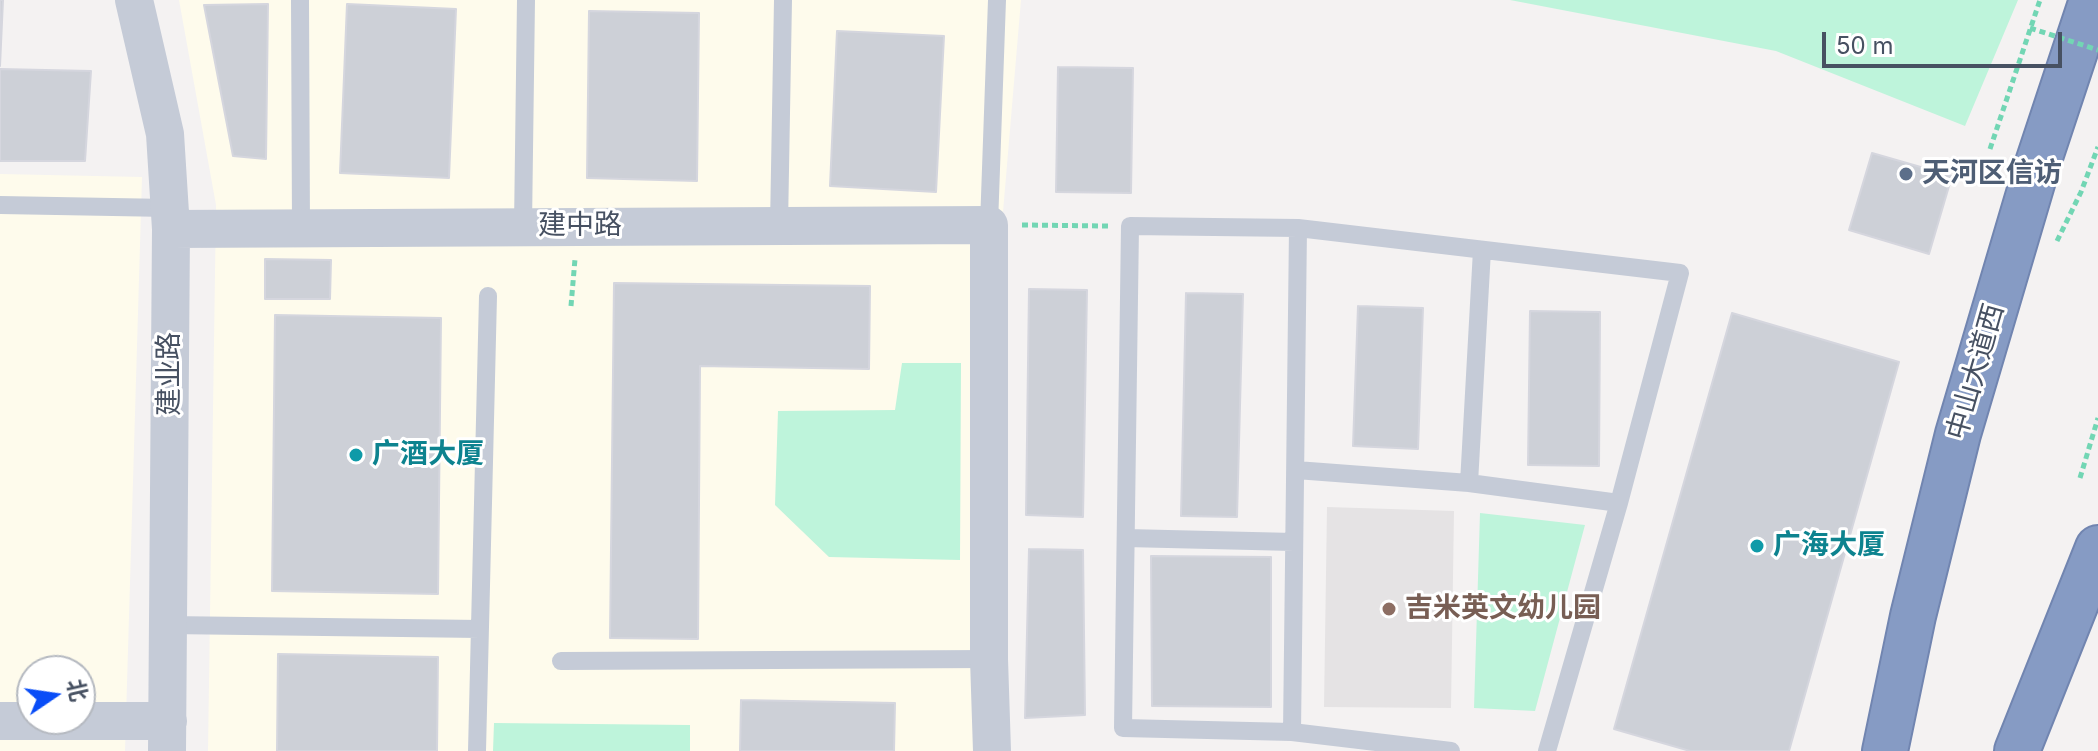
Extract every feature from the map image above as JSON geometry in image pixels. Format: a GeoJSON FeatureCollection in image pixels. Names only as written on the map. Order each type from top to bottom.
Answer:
{"type":"FeatureCollection","features":[{"type":"Feature","properties":{"kind":"highway","name":"中山大道西"},"geometry":{"type":"LineString","coordinates":[[1885,751],[1913,616],[1958,434],[2038,163],[2092,0]]}},
{"type":"Feature","properties":{"kind":"highway"},"geometry":{"type":"LineString","coordinates":[[2017,751],[2098,548]]}},
{"type":"Feature","properties":{"kind":"street","name":"建业路"},"geometry":{"type":"LineString","coordinates":[[134,0],[165,134],[170,219],[167,736]]}},
{"type":"Feature","properties":{"kind":"street","name":"建中路"},"geometry":{"type":"LineString","coordinates":[[170,219],[301,227],[989,225]]}},
{"type":"Feature","properties":{"kind":"street"},"geometry":{"type":"LineString","coordinates":[[989,225],[989,659],[992,751]]}},
{"type":"Feature","properties":{"kind":"street"},"geometry":{"type":"LineString","coordinates":[[0,721],[167,736]]}},
{"type":"Feature","properties":{"kind":"lane"},"geometry":{"type":"LineString","coordinates":[[300,0],[301,227]]}},
{"type":"Feature","properties":{"kind":"lane"},"geometry":{"type":"LineString","coordinates":[[523,226],[526,0]]}},
{"type":"Feature","properties":{"kind":"lane"},"geometry":{"type":"LineString","coordinates":[[779,226],[783,0]]}},
{"type":"Feature","properties":{"kind":"lane"},"geometry":{"type":"LineString","coordinates":[[989,225],[997,0]]}},
{"type":"Feature","properties":{"kind":"lane","name":"建中路"},"geometry":{"type":"LineString","coordinates":[[0,205],[170,219]]}},
{"type":"Feature","properties":{"kind":"lane"},"geometry":{"type":"LineString","coordinates":[[1451,751],[1292,732],[1123,728],[1130,226],[1298,228],[1680,273],[1619,503],[1547,751]]}},
{"type":"Feature","properties":{"kind":"lane"},"geometry":{"type":"LineString","coordinates":[[1292,732],[1298,228]]}},
{"type":"Feature","properties":{"kind":"lane"},"geometry":{"type":"LineString","coordinates":[[1469,483],[1482,250]]}},
{"type":"Feature","properties":{"kind":"lane"},"geometry":{"type":"LineString","coordinates":[[477,751],[488,296]]}},
{"type":"Feature","properties":{"kind":"lane"},"geometry":{"type":"LineString","coordinates":[[1296,470],[1469,483],[1619,503]]}},
{"type":"Feature","properties":{"kind":"lane"},"geometry":{"type":"LineString","coordinates":[[1126,538],[1294,542]]}},
{"type":"Feature","properties":{"kind":"lane"},"geometry":{"type":"LineString","coordinates":[[168,625],[480,629]]}},
{"type":"Feature","properties":{"kind":"lane"},"geometry":{"type":"LineString","coordinates":[[561,661],[989,659]]}},
{"type":"Feature","properties":{"kind":"path"},"geometry":{"type":"LineString","coordinates":[[1990,149],[2040,0]]}},
{"type":"Feature","properties":{"kind":"path"},"geometry":{"type":"LineString","coordinates":[[2030,28],[2098,50]]}},
{"type":"Feature","properties":{"kind":"path"},"geometry":{"type":"LineString","coordinates":[[2055,245],[2081,192],[2098,147]]}},
{"type":"Feature","properties":{"kind":"path"},"geometry":{"type":"LineString","coordinates":[[989,225],[1085,226]]}},
{"type":"Feature","properties":{"kind":"path"},"geometry":{"type":"LineString","coordinates":[[571,306],[577,226]]}},
{"type":"Feature","properties":{"kind":"path"},"geometry":{"type":"LineString","coordinates":[[2080,478],[2098,418]]}},
{"type":"Feature","properties":{"kind":"shaded area"},"geometry":{"type":"Polygon","coordinates":[[[179,0],[1021,0],[1003,212],[988,751],[208,751],[216,205],[179,0]]]}},
{"type":"Feature","properties":{"kind":"shaded area"},"geometry":{"type":"Polygon","coordinates":[[[0,174],[142,177],[125,751],[0,751],[0,174]]]}},
{"type":"Feature","properties":{"kind":"shaded area","name":"吉米英文幼儿园"},"geometry":{"type":"Polygon","coordinates":[[[1327,507],[1454,511],[1451,708],[1324,707],[1327,507]]]}},
{"type":"Feature","properties":{"kind":"green space"},"geometry":{"type":"Polygon","coordinates":[[[1510,0],[2018,0],[1965,126],[1776,51],[1510,0]]]}},
{"type":"Feature","properties":{"kind":"green space"},"geometry":{"type":"Polygon","coordinates":[[[902,363],[961,363],[960,560],[829,557],[775,505],[778,411],[895,410],[902,363]]]}},
{"type":"Feature","properties":{"kind":"green space"},"geometry":{"type":"Polygon","coordinates":[[[1480,513],[1585,525],[1535,711],[1474,708],[1480,513]]]}},
{"type":"Feature","properties":{"kind":"green space"},"geometry":{"type":"Polygon","coordinates":[[[494,723],[690,725],[690,751],[493,751],[494,723]]]}},
{"type":"Feature","properties":{"kind":"building"},"geometry":{"type":"Polygon","coordinates":[[[0,0],[3,0],[0,66],[0,0]]]}},
{"type":"Feature","properties":{"kind":"building"},"geometry":{"type":"Polygon","coordinates":[[[268,4],[266,159],[233,156],[204,5],[268,4]]]}},
{"type":"Feature","properties":{"kind":"building"},"geometry":{"type":"Polygon","coordinates":[[[347,4],[456,9],[449,178],[340,173],[347,4]]]}},
{"type":"Feature","properties":{"kind":"building"},"geometry":{"type":"Polygon","coordinates":[[[589,11],[699,13],[697,181],[587,178],[589,11]]]}},
{"type":"Feature","properties":{"kind":"building"},"geometry":{"type":"Polygon","coordinates":[[[837,31],[944,36],[936,192],[830,186],[837,31]]]}},
{"type":"Feature","properties":{"kind":"building"},"geometry":{"type":"Polygon","coordinates":[[[1058,67],[1133,68],[1131,193],[1056,192],[1058,67]]]}},
{"type":"Feature","properties":{"kind":"building"},"geometry":{"type":"Polygon","coordinates":[[[0,69],[91,71],[85,161],[0,161],[0,69]]]}},
{"type":"Feature","properties":{"kind":"building"},"geometry":{"type":"Polygon","coordinates":[[[1872,153],[1952,176],[1929,254],[1849,230],[1872,153]]]}},
{"type":"Feature","properties":{"kind":"building"},"geometry":{"type":"Polygon","coordinates":[[[265,259],[331,260],[330,299],[265,299],[265,259]]]}},
{"type":"Feature","properties":{"kind":"building"},"geometry":{"type":"Polygon","coordinates":[[[614,283],[870,286],[869,369],[700,366],[698,639],[610,638],[614,283]]]}},
{"type":"Feature","properties":{"kind":"building"},"geometry":{"type":"Polygon","coordinates":[[[1029,289],[1087,290],[1083,517],[1026,515],[1029,289]]]}},
{"type":"Feature","properties":{"kind":"building"},"geometry":{"type":"Polygon","coordinates":[[[1186,293],[1243,294],[1237,517],[1181,516],[1186,293]]]}},
{"type":"Feature","properties":{"kind":"building"},"geometry":{"type":"Polygon","coordinates":[[[1358,306],[1423,308],[1418,449],[1353,446],[1358,306]]]}},
{"type":"Feature","properties":{"kind":"building"},"geometry":{"type":"Polygon","coordinates":[[[1530,311],[1600,312],[1599,466],[1528,465],[1530,311]]]}},
{"type":"Feature","properties":{"kind":"building","name":"广海大厦"},"geometry":{"type":"Polygon","coordinates":[[[1732,313],[1899,362],[1789,751],[1690,751],[1614,729],[1732,313]]]}},
{"type":"Feature","properties":{"kind":"building","name":"广酒大厦"},"geometry":{"type":"Polygon","coordinates":[[[275,315],[441,318],[438,594],[272,591],[275,315]]]}},
{"type":"Feature","properties":{"kind":"building"},"geometry":{"type":"Polygon","coordinates":[[[1029,549],[1083,550],[1085,715],[1025,718],[1029,549]]]}},
{"type":"Feature","properties":{"kind":"building"},"geometry":{"type":"Polygon","coordinates":[[[1151,556],[1271,557],[1271,707],[1152,706],[1151,556]]]}},
{"type":"Feature","properties":{"kind":"building"},"geometry":{"type":"Polygon","coordinates":[[[278,654],[438,657],[437,751],[277,751],[278,654]]]}},
{"type":"Feature","properties":{"kind":"building"},"geometry":{"type":"Polygon","coordinates":[[[741,700],[895,703],[894,751],[740,751],[741,700]]]}},
{"type":"Feature","properties":{"kind":"place","name":"天河区信访"},"geometry":{"type":"Point","coordinates":[1906,174]}},
{"type":"Feature","properties":{"kind":"place","name":"广酒大厦"},"geometry":{"type":"Point","coordinates":[356,455]}},
{"type":"Feature","properties":{"kind":"place","name":"广海大厦"},"geometry":{"type":"Point","coordinates":[1757,546]}},
{"type":"Feature","properties":{"kind":"place","name":"吉米英文幼儿园"},"geometry":{"type":"Point","coordinates":[1389,609]}}]}
